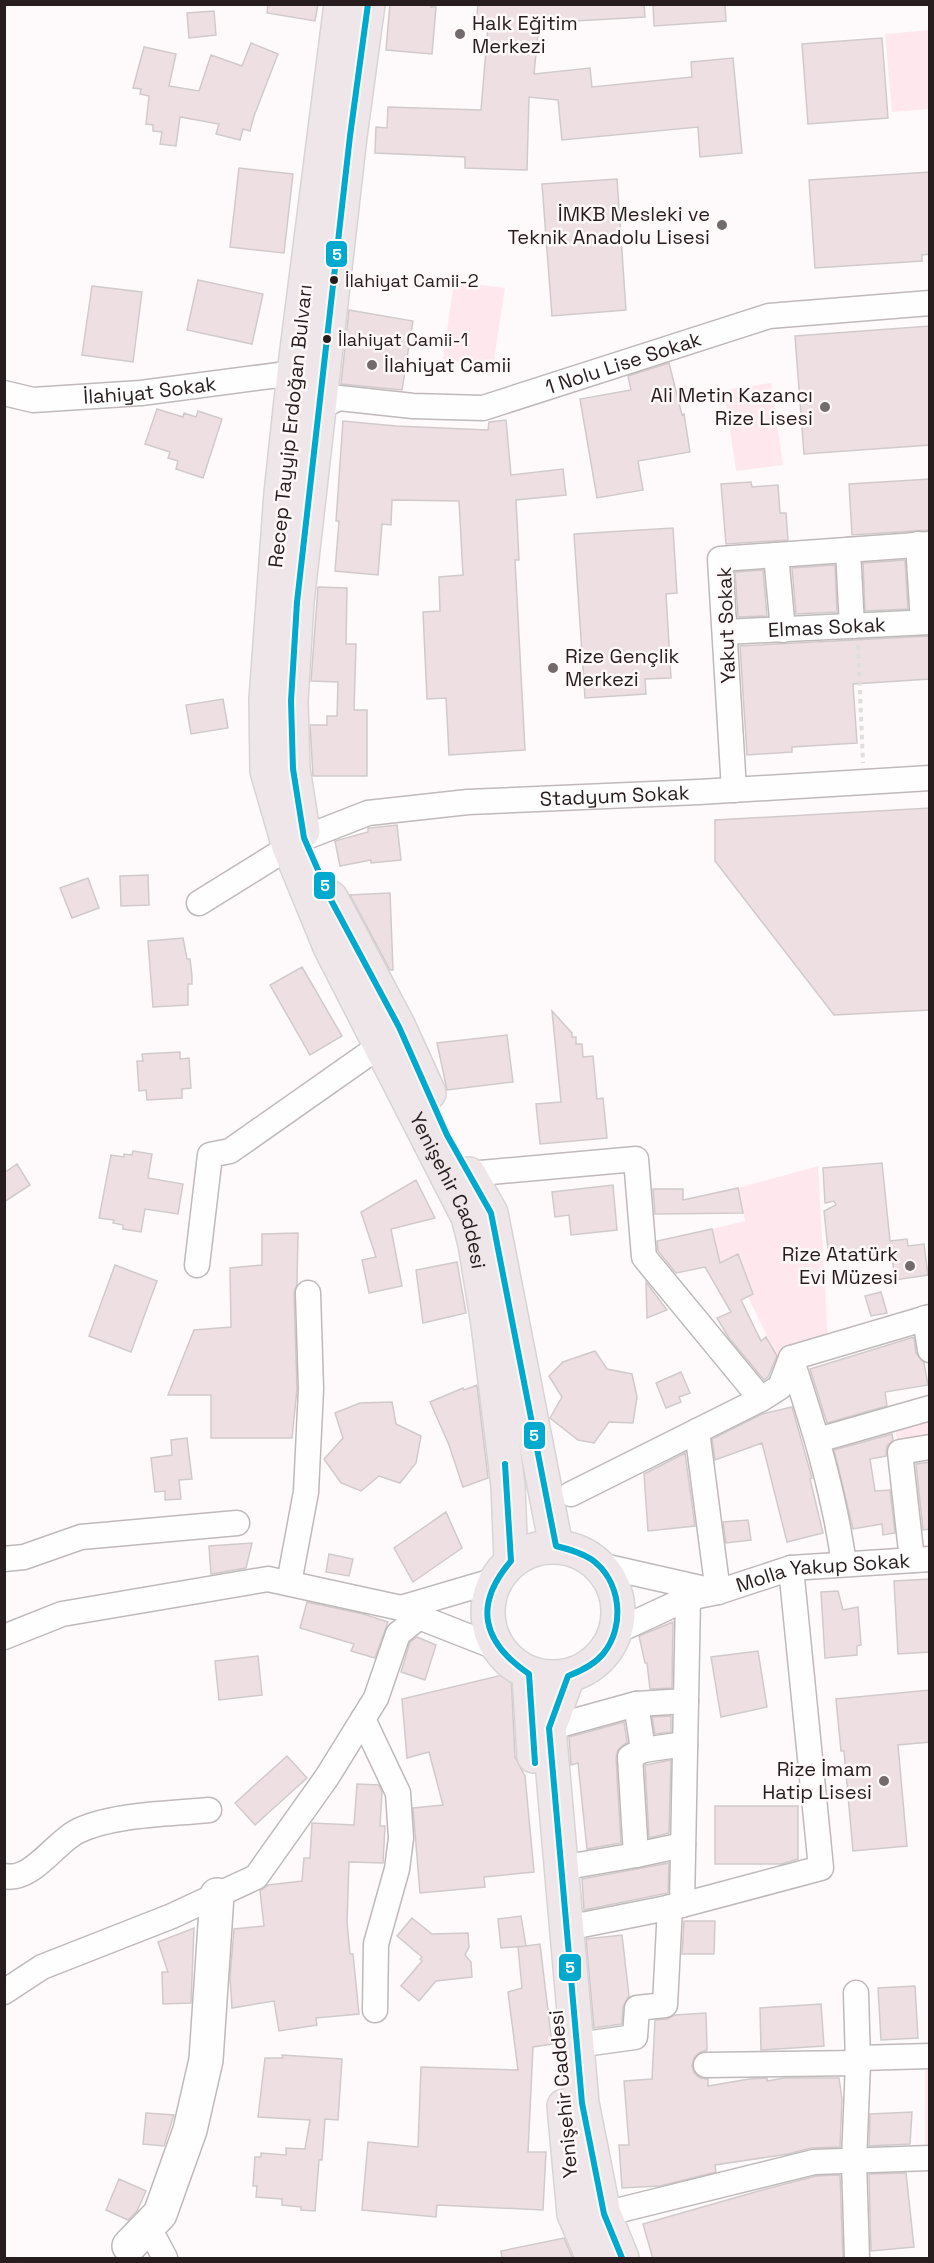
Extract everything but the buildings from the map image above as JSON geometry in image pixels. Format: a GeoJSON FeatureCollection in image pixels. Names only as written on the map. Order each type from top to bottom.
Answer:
{"type":"FeatureCollection","features":[{"type":"Feature","properties":{"kind":"main road","name":"Recep Tayyip Erdoğan Bulvarı"},"geometry":{"type":"LineString","coordinates":[[297,843],[267,771],[266,699],[281,493],[341,4]]}},
{"type":"Feature","properties":{"kind":"main road","name":"Recep Tayyip Erdoğan Bulvarı"},"geometry":{"type":"LineString","coordinates":[[297,843],[291,701],[297,602],[318,408],[368,4]]}},
{"type":"Feature","properties":{"kind":"main road","name":"Yenişehir Caddesi"},"geometry":{"type":"LineString","coordinates":[[297,843],[330,947],[468,1217],[475,1244],[488,1324],[508,1486],[503,1570]]}},
{"type":"Feature","properties":{"kind":"main road","name":"Yenişehir Caddesi"},"geometry":{"type":"LineString","coordinates":[[297,843],[332,902],[399,1027],[447,1135],[491,1213],[556,1546]]}},
{"type":"Feature","properties":{"kind":"main road"},"geometry":{"type":"LineString","coordinates":[[556,1546],[579,1552],[599,1565],[613,1585],[618,1608],[615,1632],[604,1653],[587,1669],[568,1676],[548,1678],[529,1674],[512,1664],[498,1648],[488,1627],[488,1603],[503,1570],[532,1550],[556,1546]]}},
{"type":"Feature","properties":{"kind":"main road","name":"Yenişehir Caddesi"},"geometry":{"type":"LineString","coordinates":[[529,1674],[544,1888],[589,2214],[622,2259]]}},
{"type":"Feature","properties":{"kind":"main road","name":"Yenişehir Caddesi"},"geometry":{"type":"LineString","coordinates":[[568,1676],[549,1728],[582,2103],[593,2259]]}},
{"type":"Feature","properties":{"kind":"street","name":"1 Nolu Lise Sokak"},"geometry":{"type":"LineString","coordinates":[[318,408],[339,398],[413,406],[483,408],[769,316],[930,303]]}},
{"type":"Feature","properties":{"kind":"street","name":"İlahiyat Sokak"},"geometry":{"type":"LineString","coordinates":[[4,393],[33,400],[130,394],[294,373]]}},
{"type":"Feature","properties":{"kind":"street","name":"Yakut Sokak"},"geometry":{"type":"LineString","coordinates":[[734,790],[720,559],[924,544]]}},
{"type":"Feature","properties":{"kind":"street"},"geometry":{"type":"LineString","coordinates":[[924,544],[926,622]]}},
{"type":"Feature","properties":{"kind":"street"},"geometry":{"type":"LineString","coordinates":[[848,550],[854,626]]}},
{"type":"Feature","properties":{"kind":"street"},"geometry":{"type":"LineString","coordinates":[[776,555],[783,630]]}},
{"type":"Feature","properties":{"kind":"street","name":"Elmas Sokak"},"geometry":{"type":"LineString","coordinates":[[725,632],[926,622]]}},
{"type":"Feature","properties":{"kind":"street","name":"Stadyum Sokak"},"geometry":{"type":"LineString","coordinates":[[199,903],[297,843],[368,813],[457,803],[930,778]]}},
{"type":"Feature","properties":{"kind":"street"},"geometry":{"type":"LineString","coordinates":[[197,1265],[210,1155],[230,1151],[381,1045]]}},
{"type":"Feature","properties":{"kind":"street"},"geometry":{"type":"LineString","coordinates":[[469,1174],[636,1159],[644,1257],[761,1399]]}},
{"type":"Feature","properties":{"kind":"street"},"geometry":{"type":"LineString","coordinates":[[289,1583],[306,1492],[311,1389],[308,1293]]}},
{"type":"Feature","properties":{"kind":"street"},"geometry":{"type":"LineString","coordinates":[[791,1358],[927,1318],[930,1350]]}},
{"type":"Feature","properties":{"kind":"street"},"geometry":{"type":"LineString","coordinates":[[571,1494],[761,1399],[780,1387],[791,1358]]}},
{"type":"Feature","properties":{"kind":"street"},"geometry":{"type":"LineString","coordinates":[[791,1358],[818,1440],[838,1520],[844,1564]]}},
{"type":"Feature","properties":{"kind":"street"},"geometry":{"type":"LineString","coordinates":[[818,1440],[930,1408]]}},
{"type":"Feature","properties":{"kind":"street"},"geometry":{"type":"LineString","coordinates":[[697,1431],[718,1592]]}},
{"type":"Feature","properties":{"kind":"street"},"geometry":{"type":"LineString","coordinates":[[921,1560],[900,1452],[930,1448]]}},
{"type":"Feature","properties":{"kind":"street"},"geometry":{"type":"LineString","coordinates":[[4,1559],[24,1557],[81,1536],[237,1523]]}},
{"type":"Feature","properties":{"kind":"street","name":"Molla Yakup Sokak"},"geometry":{"type":"LineString","coordinates":[[615,1632],[688,1598],[718,1592],[791,1568],[921,1560]]}},
{"type":"Feature","properties":{"kind":"street","name":"Molla Yakup Sokak"},"geometry":{"type":"LineString","coordinates":[[599,1565],[718,1592]]}},
{"type":"Feature","properties":{"kind":"street"},"geometry":{"type":"LineString","coordinates":[[567,1928],[676,1906],[821,1868],[791,1568]]}},
{"type":"Feature","properties":{"kind":"street"},"geometry":{"type":"LineString","coordinates":[[4,1992],[42,1967],[172,1916],[256,1877],[327,1777],[376,1698],[398,1634],[410,1612],[503,1570]]}},
{"type":"Feature","properties":{"kind":"street"},"geometry":{"type":"LineString","coordinates":[[4,1637],[62,1614],[268,1579],[410,1612],[498,1648]]}},
{"type":"Feature","properties":{"kind":"street"},"geometry":{"type":"LineString","coordinates":[[577,2045],[635,2037],[637,2008],[665,2005],[683,1845],[688,1598]]}},
{"type":"Feature","properties":{"kind":"street"},"geometry":{"type":"LineString","coordinates":[[549,1728],[636,1704],[686,1701]]}},
{"type":"Feature","properties":{"kind":"street"},"geometry":{"type":"LineString","coordinates":[[636,1704],[643,1750]]}},
{"type":"Feature","properties":{"kind":"street"},"geometry":{"type":"LineString","coordinates":[[363,1719],[398,1793],[401,1838],[397,1869],[376,1944],[375,2010]]}},
{"type":"Feature","properties":{"kind":"street"},"geometry":{"type":"LineString","coordinates":[[636,1855],[630,1757],[643,1750],[685,1744]]}},
{"type":"Feature","properties":{"kind":"street"},"geometry":{"type":"LineString","coordinates":[[4,1876],[13,1878],[32,1871],[57,1845],[78,1831],[117,1819],[209,1810]]}},
{"type":"Feature","properties":{"kind":"street"},"geometry":{"type":"LineString","coordinates":[[561,1868],[683,1845]]}},
{"type":"Feature","properties":{"kind":"street"},"geometry":{"type":"LineString","coordinates":[[165,2259],[139,2236],[160,2214],[190,2130],[206,2060],[217,1895]]}},
{"type":"Feature","properties":{"kind":"street"},"geometry":{"type":"LineString","coordinates":[[856,1993],[858,2060],[854,2161],[856,2259]]}},
{"type":"Feature","properties":{"kind":"street"},"geometry":{"type":"LineString","coordinates":[[706,2065],[930,2056]]}},
{"type":"Feature","properties":{"kind":"street"},"geometry":{"type":"LineString","coordinates":[[589,2214],[814,2162],[930,2158]]}},
{"type":"Feature","properties":{"kind":"path"},"geometry":{"type":"LineString","coordinates":[[854,626],[864,782]]}},
{"type":"Feature","properties":{"kind":"shaded area"},"geometry":{"type":"Polygon","coordinates":[[[929,30],[929,109],[892,112],[885,34],[929,30]]]}},
{"type":"Feature","properties":{"kind":"shaded area"},"geometry":{"type":"Polygon","coordinates":[[[454,281],[505,288],[493,367],[443,359],[454,281]]]}},
{"type":"Feature","properties":{"kind":"shaded area"},"geometry":{"type":"Polygon","coordinates":[[[771,383],[783,465],[736,471],[724,390],[771,383]]]}},
{"type":"Feature","properties":{"kind":"shaded area"},"geometry":{"type":"Polygon","coordinates":[[[818,1166],[828,1339],[778,1358],[748,1297],[720,1263],[712,1229],[745,1221],[738,1188],[818,1166]]]}},
{"type":"Feature","properties":{"kind":"shaded area"},"geometry":{"type":"Polygon","coordinates":[[[929,1412],[929,1446],[900,1450],[893,1423],[929,1412]]]}},
{"type":"Feature","properties":{"kind":"shaded area"},"geometry":{"type":"Polygon","coordinates":[[[925,2069],[929,2069],[929,2148],[925,2148],[925,2069]]]}},
{"type":"Feature","properties":{"kind":"transit line","name":"5"},"geometry":{"type":"LineString","coordinates":[[368,4],[350,136],[297,602],[291,701],[293,769],[304,838],[332,902],[399,1027],[447,1135],[491,1213],[556,1546],[591,1559],[601,1568],[609,1579],[617,1604],[615,1630],[610,1643],[596,1661],[568,1676],[549,1728],[582,2103],[604,2214],[622,2258]]}},
{"type":"Feature","properties":{"kind":"transit line","name":"5"},"geometry":{"type":"LineString","coordinates":[[505,1464],[511,1561],[491,1593],[488,1622],[501,1649],[529,1674],[535,1763]]}},
{"type":"Feature","properties":{"kind":"place","name":"Halk Eğitim Merkezi"},"geometry":{"type":"Point","coordinates":[460,34]}},
{"type":"Feature","properties":{"kind":"place","name":"İMKB Mesleki ve Teknik Anadolu Lisesi"},"geometry":{"type":"Point","coordinates":[722,225]}},
{"type":"Feature","properties":{"kind":"place","name":"İlahiyat Camii-2"},"geometry":{"type":"Point","coordinates":[334,280]}},
{"type":"Feature","properties":{"kind":"place","name":"İlahiyat Camii-1"},"geometry":{"type":"Point","coordinates":[327,339]}},
{"type":"Feature","properties":{"kind":"place","name":"İlahiyat Camii"},"geometry":{"type":"Point","coordinates":[372,365]}},
{"type":"Feature","properties":{"kind":"place","name":"Ali Metin Kazancı Rize Lisesi"},"geometry":{"type":"Point","coordinates":[825,407]}},
{"type":"Feature","properties":{"kind":"place","name":"Rize Gençlik Merkezi"},"geometry":{"type":"Point","coordinates":[553,668]}},
{"type":"Feature","properties":{"kind":"place","name":"Rize Atatürk Evi Müzesi"},"geometry":{"type":"Point","coordinates":[910,1266]}},
{"type":"Feature","properties":{"kind":"place","name":"Rize İmam Hatip Lisesi"},"geometry":{"type":"Point","coordinates":[884,1781]}}]}
